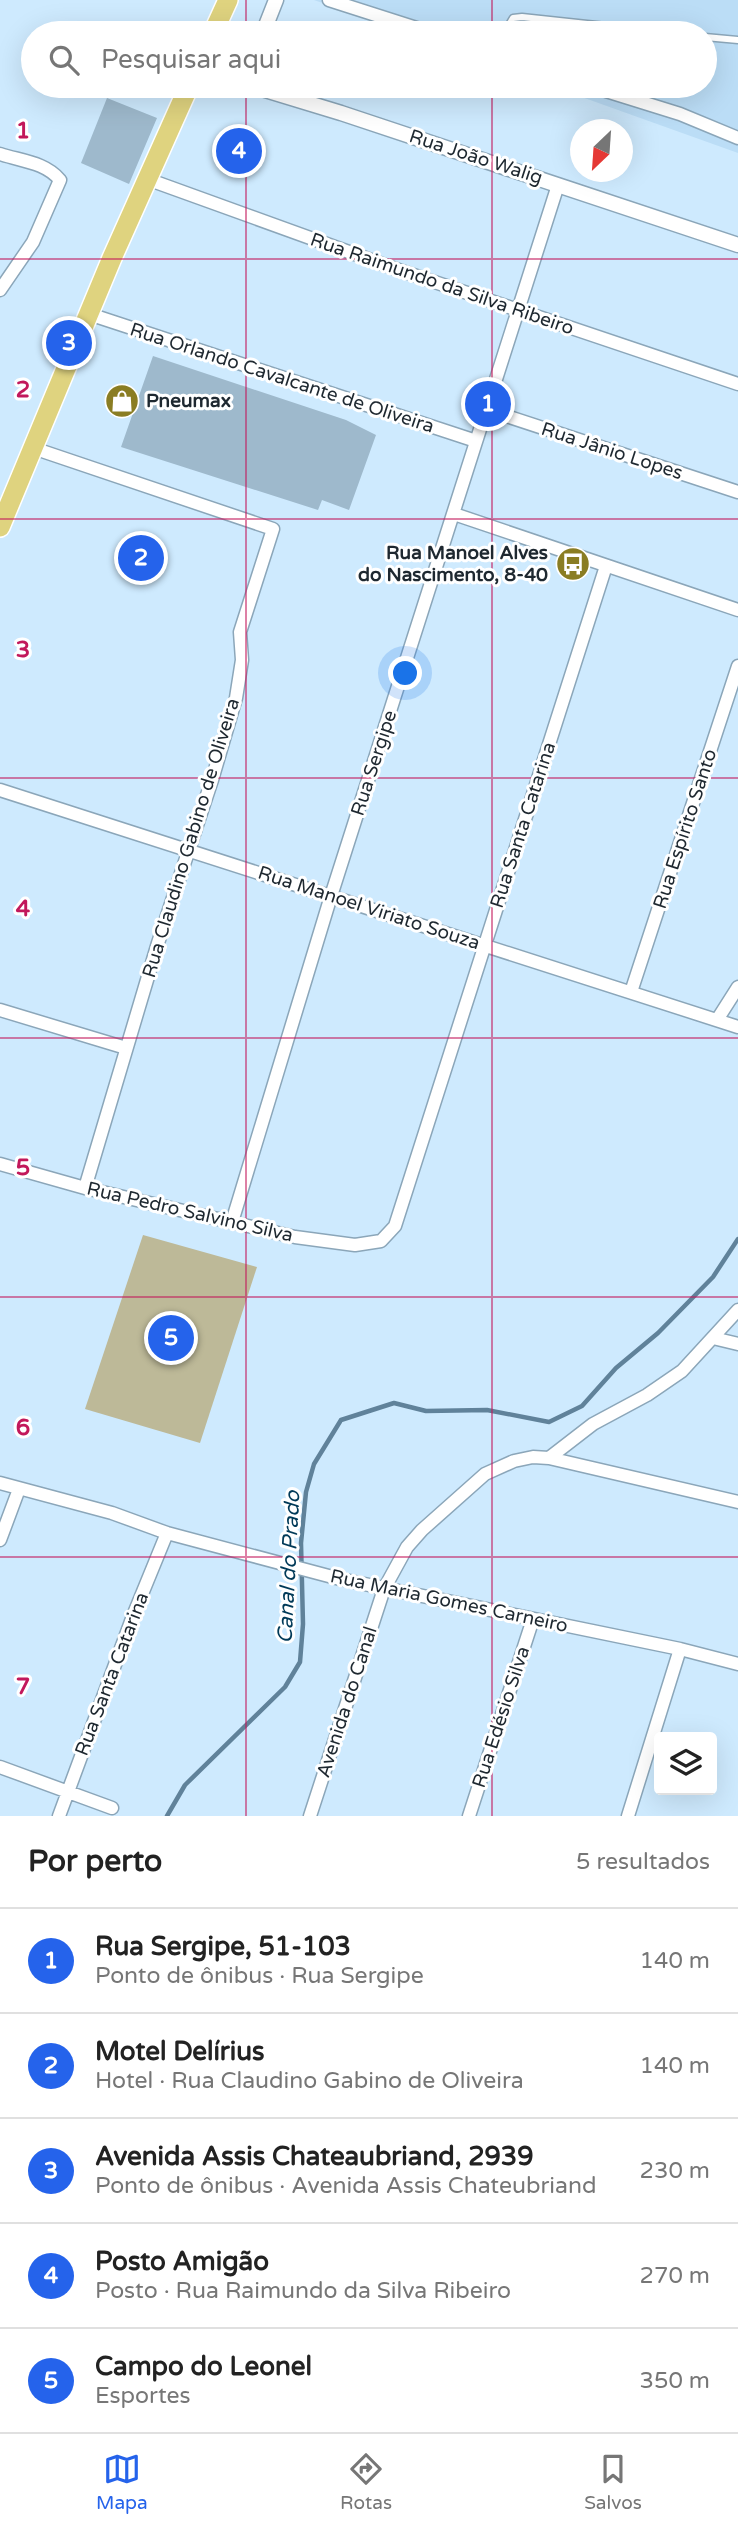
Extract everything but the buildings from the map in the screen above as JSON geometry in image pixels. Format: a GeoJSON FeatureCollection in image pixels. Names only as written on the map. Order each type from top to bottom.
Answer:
{"type":"FeatureCollection","features":[{"type":"Feature","properties":{"kind":"main road"},"geometry":{"type":"LineString","coordinates":[[218,21],[228,0]]}},
{"type":"Feature","properties":{"kind":"main road"},"geometry":{"type":"LineString","coordinates":[[0,527],[184,98]]}},
{"type":"Feature","properties":{"kind":"street"},"geometry":{"type":"LineString","coordinates":[[267,21],[276,0]]}},
{"type":"Feature","properties":{"kind":"street"},"geometry":{"type":"LineString","coordinates":[[329,0],[395,21]]}},
{"type":"Feature","properties":{"kind":"street","name":"Rua João Walig"},"geometry":{"type":"LineString","coordinates":[[289,98],[738,245]]}},
{"type":"Feature","properties":{"kind":"street"},"geometry":{"type":"LineString","coordinates":[[629,98],[680,114],[738,138]]}},
{"type":"Feature","properties":{"kind":"street"},"geometry":{"type":"LineString","coordinates":[[0,155],[34,163],[54,173],[60,180],[37,234],[0,290]]}},
{"type":"Feature","properties":{"kind":"street","name":"Rua Raimundo da Silva Ribeiro"},"geometry":{"type":"LineString","coordinates":[[147,179],[517,310],[738,384]]}},
{"type":"Feature","properties":{"kind":"street","name":"Rua Sergipe"},"geometry":{"type":"LineString","coordinates":[[232,1222],[331,896],[558,185]]}},
{"type":"Feature","properties":{"kind":"street","name":"Rua Orlando Cavalcante de Oliveira"},"geometry":{"type":"LineString","coordinates":[[89,314],[476,441]]}},
{"type":"Feature","properties":{"kind":"street","name":"Rua Jânio Lopes"},"geometry":{"type":"LineString","coordinates":[[485,410],[738,492]]}},
{"type":"Feature","properties":{"kind":"street","name":"Rua Claudino Gabino de Oliveira"},"geometry":{"type":"LineString","coordinates":[[33,448],[273,529],[240,632],[242,660],[236,698],[85,1188]]}},
{"type":"Feature","properties":{"kind":"street"},"geometry":{"type":"LineString","coordinates":[[454,514],[738,610]]}},
{"type":"Feature","properties":{"kind":"street","name":"Rua Santa Catarina"},"geometry":{"type":"LineString","coordinates":[[381,1241],[395,1226],[606,566]]}},
{"type":"Feature","properties":{"kind":"street","name":"Rua Espírito Santo"},"geometry":{"type":"LineString","coordinates":[[631,992],[733,701],[738,666]]}},
{"type":"Feature","properties":{"kind":"street","name":"Rua Manoel Viriato Souza"},"geometry":{"type":"LineString","coordinates":[[0,790],[738,1027]]}},
{"type":"Feature","properties":{"kind":"street"},"geometry":{"type":"LineString","coordinates":[[717,1020],[738,987]]}},
{"type":"Feature","properties":{"kind":"street"},"geometry":{"type":"LineString","coordinates":[[0,1010],[127,1048]]}},
{"type":"Feature","properties":{"kind":"street","name":"Rua Pedro Salvino Silva"},"geometry":{"type":"LineString","coordinates":[[0,1164],[85,1188],[295,1237],[355,1245],[381,1241]]}},
{"type":"Feature","properties":{"kind":"street"},"geometry":{"type":"LineString","coordinates":[[549,1458],[593,1424],[647,1395],[682,1371],[738,1310]]}},
{"type":"Feature","properties":{"kind":"street"},"geometry":{"type":"LineString","coordinates":[[713,1338],[738,1344]]}},
{"type":"Feature","properties":{"kind":"street","name":"Avenida do Canal"},"geometry":{"type":"LineString","coordinates":[[310,1816],[384,1589],[407,1547],[422,1530],[485,1475],[514,1461],[533,1457],[549,1458]]}},
{"type":"Feature","properties":{"kind":"street"},"geometry":{"type":"LineString","coordinates":[[549,1458],[738,1502]]}},
{"type":"Feature","properties":{"kind":"street","name":"Rua Maria Gomes Carneiro"},"geometry":{"type":"LineString","coordinates":[[0,1483],[112,1513],[166,1533],[318,1574],[680,1649],[738,1664]]}},
{"type":"Feature","properties":{"kind":"street"},"geometry":{"type":"LineString","coordinates":[[0,1540],[19,1489]]}},
{"type":"Feature","properties":{"kind":"street","name":"Rua Santa Catarina"},"geometry":{"type":"LineString","coordinates":[[59,1816],[166,1533]]}},
{"type":"Feature","properties":{"kind":"street","name":"Rua Edésio Silva"},"geometry":{"type":"LineString","coordinates":[[469,1816],[533,1619]]}},
{"type":"Feature","properties":{"kind":"street"},"geometry":{"type":"LineString","coordinates":[[628,1816],[680,1649]]}},
{"type":"Feature","properties":{"kind":"street"},"geometry":{"type":"LineString","coordinates":[[0,1767],[112,1808]]}},
{"type":"Feature","properties":{"kind":"lane"},"geometry":{"type":"LineString","coordinates":[[510,21],[522,17],[559,21]]}},
{"type":"Feature","properties":{"kind":"lane"},"geometry":{"type":"LineString","coordinates":[[717,38],[738,40]]}},
{"type":"Feature","properties":{"kind":"shaded area"},"geometry":{"type":"Polygon","coordinates":[[[314,0],[738,0],[738,153],[584,98],[717,98],[717,21],[373,21],[314,0]]]}},
{"type":"Feature","properties":{"kind":"shaded area"},"geometry":{"type":"Polygon","coordinates":[[[143,1235],[257,1267],[200,1443],[85,1409],[143,1235]]]}},
{"type":"Feature","properties":{"kind":"waterway","name":"Canal do Prado"},"geometry":{"type":"LineString","coordinates":[[167,1816],[185,1785],[285,1687],[300,1662],[303,1624],[301,1543],[306,1492],[314,1464],[341,1420],[394,1403],[426,1411],[487,1410],[549,1422],[582,1406],[616,1368],[658,1333],[713,1277],[738,1239]]}},
{"type":"Feature","properties":{"kind":"place","name":"Posto Amigão"},"geometry":{"type":"Point","coordinates":[239,151]}},
{"type":"Feature","properties":{"kind":"place","name":"Avenida Assis Chateaubriand, 2939"},"geometry":{"type":"Point","coordinates":[69,343]}},
{"type":"Feature","properties":{"kind":"place","name":"Pneumax"},"geometry":{"type":"Point","coordinates":[122,401]}},
{"type":"Feature","properties":{"kind":"place","name":"Rua Sergipe, 51-103"},"geometry":{"type":"Point","coordinates":[488,404]}},
{"type":"Feature","properties":{"kind":"place","name":"Motel Delírius"},"geometry":{"type":"Point","coordinates":[141,558]}},
{"type":"Feature","properties":{"kind":"place","name":"Rua Manoel Alves do Nascimento, 8-40"},"geometry":{"type":"Point","coordinates":[573,564]}},
{"type":"Feature","properties":{"kind":"place","name":"Campo do Leonel"},"geometry":{"type":"Point","coordinates":[171,1338]}}]}
